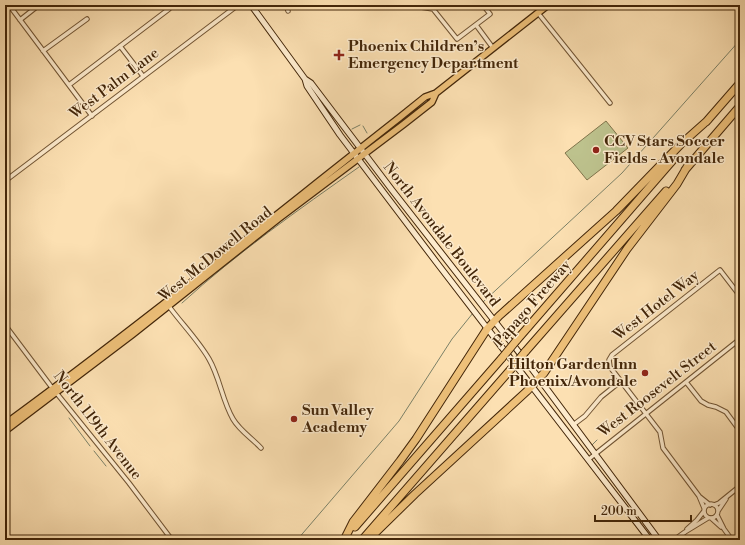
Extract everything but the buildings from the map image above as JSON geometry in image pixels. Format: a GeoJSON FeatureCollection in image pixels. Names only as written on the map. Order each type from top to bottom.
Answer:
{"type":"FeatureCollection","features":[{"type":"Feature","properties":{"kind":"highway","name":"Papago Freeway"},"geometry":{"type":"LineString","coordinates":[[344,539],[740,83]]}},
{"type":"Feature","properties":{"kind":"highway","name":"Papago Freeway"},"geometry":{"type":"LineString","coordinates":[[362,540],[740,106]]}},
{"type":"Feature","properties":{"kind":"highway"},"geometry":{"type":"LineString","coordinates":[[344,539],[353,522],[416,439],[487,329],[616,211],[682,144],[708,120]]}},
{"type":"Feature","properties":{"kind":"highway"},"geometry":{"type":"LineString","coordinates":[[368,540],[415,494],[539,379],[627,249],[677,184],[687,167]]}},
{"type":"Feature","properties":{"kind":"main road","name":"North Avondale Boulevard"},"geometry":{"type":"LineString","coordinates":[[251,5],[305,79],[307,86],[354,153],[531,387],[589,459],[650,540]]}},
{"type":"Feature","properties":{"kind":"main road","name":"West McDowell Road"},"geometry":{"type":"LineString","coordinates":[[168,304],[360,148],[425,97],[436,93],[548,5]]}},
{"type":"Feature","properties":{"kind":"main road","name":"North Avondale Boulevard"},"geometry":{"type":"LineString","coordinates":[[305,79],[311,83],[421,227],[488,311],[659,540]]}},
{"type":"Feature","properties":{"kind":"main road","name":"West McDowell Road"},"geometry":{"type":"LineString","coordinates":[[5,431],[432,102],[436,93]]}},
{"type":"Feature","properties":{"kind":"main road"},"geometry":{"type":"LineString","coordinates":[[414,232],[421,227]]}},
{"type":"Feature","properties":{"kind":"main road","name":"West McDowell Road"},"geometry":{"type":"LineString","coordinates":[[5,424],[55,391]]}},
{"type":"Feature","properties":{"kind":"main road"},"geometry":{"type":"LineString","coordinates":[[639,525],[644,526],[654,540]]}},
{"type":"Feature","properties":{"kind":"street"},"geometry":{"type":"LineString","coordinates":[[9,5],[92,116]]}},
{"type":"Feature","properties":{"kind":"street"},"geometry":{"type":"LineString","coordinates":[[20,20],[38,5]]}},
{"type":"Feature","properties":{"kind":"street"},"geometry":{"type":"LineString","coordinates":[[69,85],[172,5]]}},
{"type":"Feature","properties":{"kind":"street","name":"West Palm Lane"},"geometry":{"type":"LineString","coordinates":[[5,181],[238,5]]}},
{"type":"Feature","properties":{"kind":"street"},"geometry":{"type":"LineString","coordinates":[[286,5],[288,11]]}},
{"type":"Feature","properties":{"kind":"street"},"geometry":{"type":"LineString","coordinates":[[408,5],[433,9],[457,39],[490,14],[483,5]]}},
{"type":"Feature","properties":{"kind":"street"},"geometry":{"type":"LineString","coordinates":[[538,13],[610,103]]}},
{"type":"Feature","properties":{"kind":"street"},"geometry":{"type":"LineString","coordinates":[[43,51],[87,19]]}},
{"type":"Feature","properties":{"kind":"street"},"geometry":{"type":"LineString","coordinates":[[476,25],[493,48]]}},
{"type":"Feature","properties":{"kind":"street"},"geometry":{"type":"LineString","coordinates":[[120,46],[143,76]]}},
{"type":"Feature","properties":{"kind":"street","name":"West Hotel Way"},"geometry":{"type":"LineString","coordinates":[[621,381],[610,367],[609,360],[612,355],[720,270],[740,296]]}},
{"type":"Feature","properties":{"kind":"street"},"geometry":{"type":"LineString","coordinates":[[168,304],[209,359],[215,371],[223,397],[234,420],[241,430],[253,439],[261,448]]}},
{"type":"Feature","properties":{"kind":"street","name":"North 119th Avenue"},"geometry":{"type":"LineString","coordinates":[[5,325],[7,332],[129,483],[172,540]]}},
{"type":"Feature","properties":{"kind":"street"},"geometry":{"type":"LineString","coordinates":[[5,337],[7,332]]}},
{"type":"Feature","properties":{"kind":"street","name":"West Roosevelt Street"},"geometry":{"type":"LineString","coordinates":[[589,459],[740,339]]}},
{"type":"Feature","properties":{"kind":"street"},"geometry":{"type":"LineString","coordinates":[[573,425],[585,416],[601,397],[621,381],[660,432],[663,448],[699,496],[705,516],[724,529]]}},
{"type":"Feature","properties":{"kind":"street"},"geometry":{"type":"LineString","coordinates":[[686,382],[701,401],[708,406],[716,407],[726,412],[740,431]]}},
{"type":"Feature","properties":{"kind":"street"},"geometry":{"type":"LineString","coordinates":[[685,532],[704,510],[712,505],[720,503],[740,486]]}},
{"type":"Feature","properties":{"kind":"street"},"geometry":{"type":"LineString","coordinates":[[699,496],[712,505],[724,529],[732,540]]}},
{"type":"Feature","properties":{"kind":"street"},"geometry":{"type":"LineString","coordinates":[[674,540],[709,518],[714,518],[728,497]]}},
{"type":"Feature","properties":{"kind":"green space","name":"CCV Stars Soccer Fields - Avondale"},"geometry":{"type":"Polygon","coordinates":[[[606,121],[628,148],[587,180],[565,153],[606,121]]]}},
{"type":"Feature","properties":{"kind":"waterway"},"geometry":{"type":"LineString","coordinates":[[483,302],[622,173],[740,40]]}},
{"type":"Feature","properties":{"kind":"waterway"},"geometry":{"type":"LineString","coordinates":[[352,129],[360,125]]}},
{"type":"Feature","properties":{"kind":"waterway"},"geometry":{"type":"LineString","coordinates":[[363,126],[367,133]]}},
{"type":"Feature","properties":{"kind":"waterway"},"geometry":{"type":"LineString","coordinates":[[182,303],[246,249],[359,167]]}},
{"type":"Feature","properties":{"kind":"waterway"},"geometry":{"type":"LineString","coordinates":[[297,540],[399,421],[452,339],[473,313]]}},
{"type":"Feature","properties":{"kind":"waterway"},"geometry":{"type":"LineString","coordinates":[[69,418],[90,446]]}},
{"type":"Feature","properties":{"kind":"waterway"},"geometry":{"type":"LineString","coordinates":[[592,445],[597,440]]}},
{"type":"Feature","properties":{"kind":"waterway"},"geometry":{"type":"LineString","coordinates":[[94,451],[106,466]]}},
{"type":"Feature","properties":{"kind":"place","name":"Phoenix Children’s Emergency Department"},"geometry":{"type":"Point","coordinates":[339,55]}},
{"type":"Feature","properties":{"kind":"place","name":"CCV Stars Soccer Fields - Avondale"},"geometry":{"type":"Point","coordinates":[596,150]}},
{"type":"Feature","properties":{"kind":"place","name":"Hilton Garden Inn Phoenix/Avondale"},"geometry":{"type":"Point","coordinates":[645,373]}},
{"type":"Feature","properties":{"kind":"place","name":"Sun Valley Academy"},"geometry":{"type":"Point","coordinates":[294,419]}}]}
